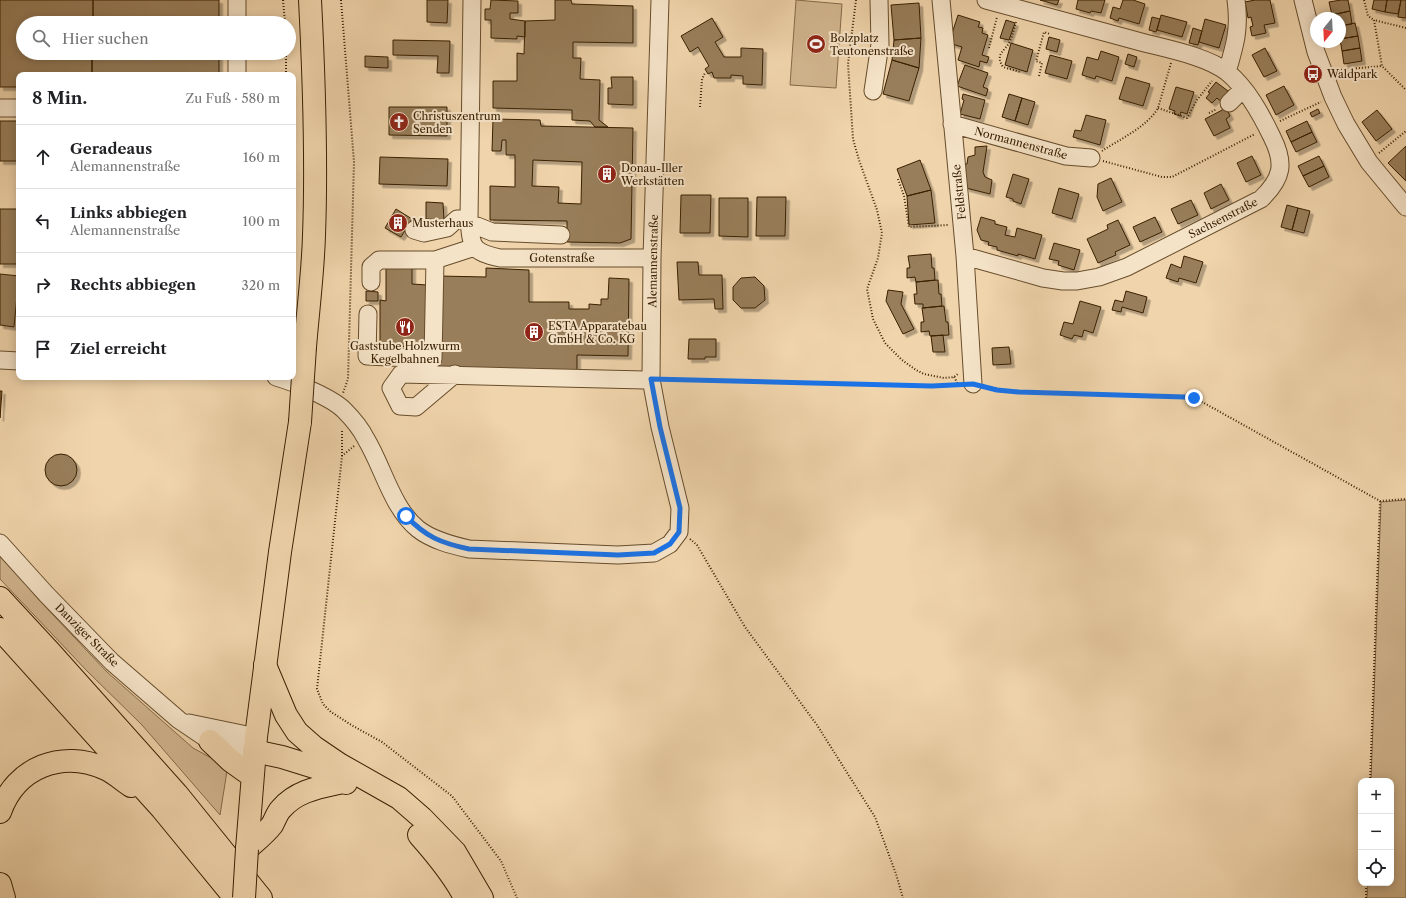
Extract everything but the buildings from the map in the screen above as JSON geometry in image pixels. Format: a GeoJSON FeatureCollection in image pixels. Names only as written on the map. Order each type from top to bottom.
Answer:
{"type":"FeatureCollection","features":[{"type":"Feature","properties":{"kind":"main road"},"geometry":{"type":"LineString","coordinates":[[244,898],[252,837],[252,776],[255,744],[280,552],[300,422],[314,220],[314,70],[310,0]]}},
{"type":"Feature","properties":{"kind":"main road"},"geometry":{"type":"LineString","coordinates":[[0,598],[177,794],[261,898]]}},
{"type":"Feature","properties":{"kind":"main road"},"geometry":{"type":"LineString","coordinates":[[0,629],[162,809],[235,898]]}},
{"type":"Feature","properties":{"kind":"main road"},"geometry":{"type":"LineString","coordinates":[[266,665],[286,714],[297,732],[341,773],[411,826],[436,854],[455,879],[466,898]]}},
{"type":"Feature","properties":{"kind":"main road"},"geometry":{"type":"LineString","coordinates":[[210,741],[231,761],[252,776]]}},
{"type":"Feature","properties":{"kind":"main road"},"geometry":{"type":"LineString","coordinates":[[255,744],[285,743],[341,773],[399,798],[422,818],[455,852],[482,898]]}},
{"type":"Feature","properties":{"kind":"main road"},"geometry":{"type":"LineString","coordinates":[[0,812],[10,791],[30,772],[46,765],[63,761],[78,761],[107,769],[162,809]]}},
{"type":"Feature","properties":{"kind":"main road"},"geometry":{"type":"LineString","coordinates":[[252,837],[272,824],[280,810],[296,796],[341,773]]}},
{"type":"Feature","properties":{"kind":"main road"},"geometry":{"type":"LineString","coordinates":[[0,884],[4,898]]}},
{"type":"Feature","properties":{"kind":"street"},"geometry":{"type":"LineString","coordinates":[[237,0],[237,16]]}},
{"type":"Feature","properties":{"kind":"street"},"geometry":{"type":"LineString","coordinates":[[371,282],[371,267],[379,260],[435,260],[475,247],[470,238],[472,0]]}},
{"type":"Feature","properties":{"kind":"street","name":"Alemannenstraße"},"geometry":{"type":"LineString","coordinates":[[660,0],[652,258],[651,379],[660,427],[680,508],[679,532]]}},
{"type":"Feature","properties":{"kind":"street"},"geometry":{"type":"LineString","coordinates":[[873,91],[880,44],[879,0]]}},
{"type":"Feature","properties":{"kind":"street","name":"Feldstraße"},"geometry":{"type":"LineString","coordinates":[[941,0],[965,256],[966,385]]}},
{"type":"Feature","properties":{"kind":"street"},"geometry":{"type":"LineString","coordinates":[[1226,72],[1234,48],[1238,23],[1236,0]]}},
{"type":"Feature","properties":{"kind":"street"},"geometry":{"type":"LineString","coordinates":[[1303,0],[1316,52],[1323,72],[1346,124],[1369,162],[1406,207]]}},
{"type":"Feature","properties":{"kind":"street","name":"Sachsenstraße"},"geometry":{"type":"LineString","coordinates":[[965,256],[1043,278],[1063,281],[1077,281],[1099,277],[1126,267],[1261,198],[1271,189],[1278,178],[1280,169],[1280,157],[1268,127],[1243,89],[1226,72],[1212,64],[1174,51],[993,2]]}},
{"type":"Feature","properties":{"kind":"street"},"geometry":{"type":"LineString","coordinates":[[237,60],[237,72]]}},
{"type":"Feature","properties":{"kind":"street"},"geometry":{"type":"LineString","coordinates":[[1229,103],[1243,89]]}},
{"type":"Feature","properties":{"kind":"street"},"geometry":{"type":"LineString","coordinates":[[0,108],[16,108]]}},
{"type":"Feature","properties":{"kind":"street","name":"Normannenstraße"},"geometry":{"type":"LineString","coordinates":[[952,124],[1066,156],[1091,158]]}},
{"type":"Feature","properties":{"kind":"street"},"geometry":{"type":"LineString","coordinates":[[414,230],[424,233],[447,228],[457,219],[470,222],[492,232],[561,235]]}},
{"type":"Feature","properties":{"kind":"street","name":"Gotenstraße"},"geometry":{"type":"LineString","coordinates":[[475,247],[483,254],[500,258],[652,258]]}},
{"type":"Feature","properties":{"kind":"street"},"geometry":{"type":"LineString","coordinates":[[368,314],[367,356],[433,359],[435,260]]}},
{"type":"Feature","properties":{"kind":"street"},"geometry":{"type":"LineString","coordinates":[[0,360],[16,361]]}},
{"type":"Feature","properties":{"kind":"street"},"geometry":{"type":"LineString","coordinates":[[454,374],[651,379]]}},
{"type":"Feature","properties":{"kind":"street"},"geometry":{"type":"LineString","coordinates":[[283,380],[330,399],[344,411],[366,438],[395,499],[406,516],[418,528],[432,537],[450,544],[469,549],[618,555],[654,553],[670,544],[679,532]]}},
{"type":"Feature","properties":{"kind":"street","name":"Danziger Straße"},"geometry":{"type":"LineString","coordinates":[[0,543],[46,594],[112,662],[179,720],[210,741],[255,744]]}},
{"type":"Feature","properties":{"kind":"street","name":"Danziger Straße"},"geometry":{"type":"LineString","coordinates":[[179,720],[255,744]]}},
{"type":"Feature","properties":{"kind":"path"},"geometry":{"type":"LineString","coordinates":[[283,0],[284,16]]}},
{"type":"Feature","properties":{"kind":"path"},"geometry":{"type":"LineString","coordinates":[[856,0],[848,64],[853,139],[877,210],[882,233],[878,258],[867,289],[873,319],[885,343],[902,360],[916,370],[933,377],[944,378],[954,377],[960,372]]}},
{"type":"Feature","properties":{"kind":"path"},"geometry":{"type":"LineString","coordinates":[[1364,0],[1368,16],[1374,20],[1406,28]]}},
{"type":"Feature","properties":{"kind":"path"},"geometry":{"type":"LineString","coordinates":[[989,48],[993,2]]}},
{"type":"Feature","properties":{"kind":"path"},"geometry":{"type":"LineString","coordinates":[[1020,9],[1010,43],[1001,52],[1000,58],[1002,67],[1020,72]]}},
{"type":"Feature","properties":{"kind":"path"},"geometry":{"type":"LineString","coordinates":[[1374,20],[1382,66],[1406,90]]}},
{"type":"Feature","properties":{"kind":"path"},"geometry":{"type":"LineString","coordinates":[[1039,76],[1042,63],[1036,61],[1044,32],[1050,34]]}},
{"type":"Feature","properties":{"kind":"path"},"geometry":{"type":"LineString","coordinates":[[1091,158],[1147,122],[1155,114],[1174,51]]}},
{"type":"Feature","properties":{"kind":"path"},"geometry":{"type":"LineString","coordinates":[[286,60],[286,72]]}},
{"type":"Feature","properties":{"kind":"path"},"geometry":{"type":"LineString","coordinates":[[1323,72],[1382,66]]}},
{"type":"Feature","properties":{"kind":"path"},"geometry":{"type":"LineString","coordinates":[[700,107],[701,83],[705,73]]}},
{"type":"Feature","properties":{"kind":"path"},"geometry":{"type":"LineString","coordinates":[[1158,108],[1188,118],[1197,100],[1212,81]]}},
{"type":"Feature","properties":{"kind":"path"},"geometry":{"type":"LineString","coordinates":[[1091,158],[1162,177],[1172,177],[1268,127],[1333,96]]}},
{"type":"Feature","properties":{"kind":"path"},"geometry":{"type":"LineString","coordinates":[[1369,162],[1406,131]]}},
{"type":"Feature","properties":{"kind":"path"},"geometry":{"type":"LineString","coordinates":[[898,179],[904,196],[909,227],[962,224]]}},
{"type":"Feature","properties":{"kind":"path"},"geometry":{"type":"LineString","coordinates":[[954,377],[966,385]]}},
{"type":"Feature","properties":{"kind":"path"},"geometry":{"type":"LineString","coordinates":[[651,379],[917,386],[966,385],[1019,392],[1194,398],[1204,402],[1380,501],[1406,499]]}},
{"type":"Feature","properties":{"kind":"path"},"geometry":{"type":"LineString","coordinates":[[342,456],[344,411]]}},
{"type":"Feature","properties":{"kind":"path"},"geometry":{"type":"LineString","coordinates":[[1370,778],[1380,501]]}},
{"type":"Feature","properties":{"kind":"path"},"geometry":{"type":"LineString","coordinates":[[679,532],[697,545],[745,627],[817,725],[875,817],[896,874],[903,898]]}},
{"type":"Feature","properties":{"kind":"path"},"geometry":{"type":"LineString","coordinates":[[1366,886],[1366,898]]}},
{"type":"Feature","properties":{"kind":"shaded area","name":"Bolzplatz Teutonenstraße"},"geometry":{"type":"Polygon","coordinates":[[[796,0],[842,4],[836,88],[790,85],[796,0]]]}},
{"type":"Feature","properties":{"kind":"shaded area"},"geometry":{"type":"Polygon","coordinates":[[[1406,500],[1406,898],[1367,898],[1368,886],[1394,886],[1394,778],[1371,778],[1381,502],[1406,500]]]}},
{"type":"Feature","properties":{"kind":"shaded area"},"geometry":{"type":"Polygon","coordinates":[[[0,554],[39,600],[107,672],[193,748],[215,760],[227,771],[220,815],[142,725],[87,671],[0,579],[0,554]]]}},
{"type":"Feature","properties":{"kind":"place","name":"Bolzplatz Teutonenstraße"},"geometry":{"type":"Point","coordinates":[816,44]}},
{"type":"Feature","properties":{"kind":"place","name":"Waldpark"},"geometry":{"type":"Point","coordinates":[1313,74]}},
{"type":"Feature","properties":{"kind":"place","name":"Christuszentrum Senden"},"geometry":{"type":"Point","coordinates":[399,122]}},
{"type":"Feature","properties":{"kind":"place","name":"Donau-Iller Werkstätten"},"geometry":{"type":"Point","coordinates":[607,174]}},
{"type":"Feature","properties":{"kind":"place","name":"Musterhaus"},"geometry":{"type":"Point","coordinates":[398,223]}},
{"type":"Feature","properties":{"kind":"place","name":"Gaststube Holzwurm Kegelbahnen"},"geometry":{"type":"Point","coordinates":[405,327]}},
{"type":"Feature","properties":{"kind":"place","name":"ESTA Apparatebau GmbH & Co. KG"},"geometry":{"type":"Point","coordinates":[534,332]}},
{"type":"Feature","properties":{"kind":"route"},"geometry":{"type":"LineString","coordinates":[[406,516],[418,528],[432,537],[469,549],[618,555],[654,553],[670,544],[679,532],[680,508],[660,427],[651,379],[932,386],[973,384],[997,390],[1019,392],[1194,398]]}}]}
